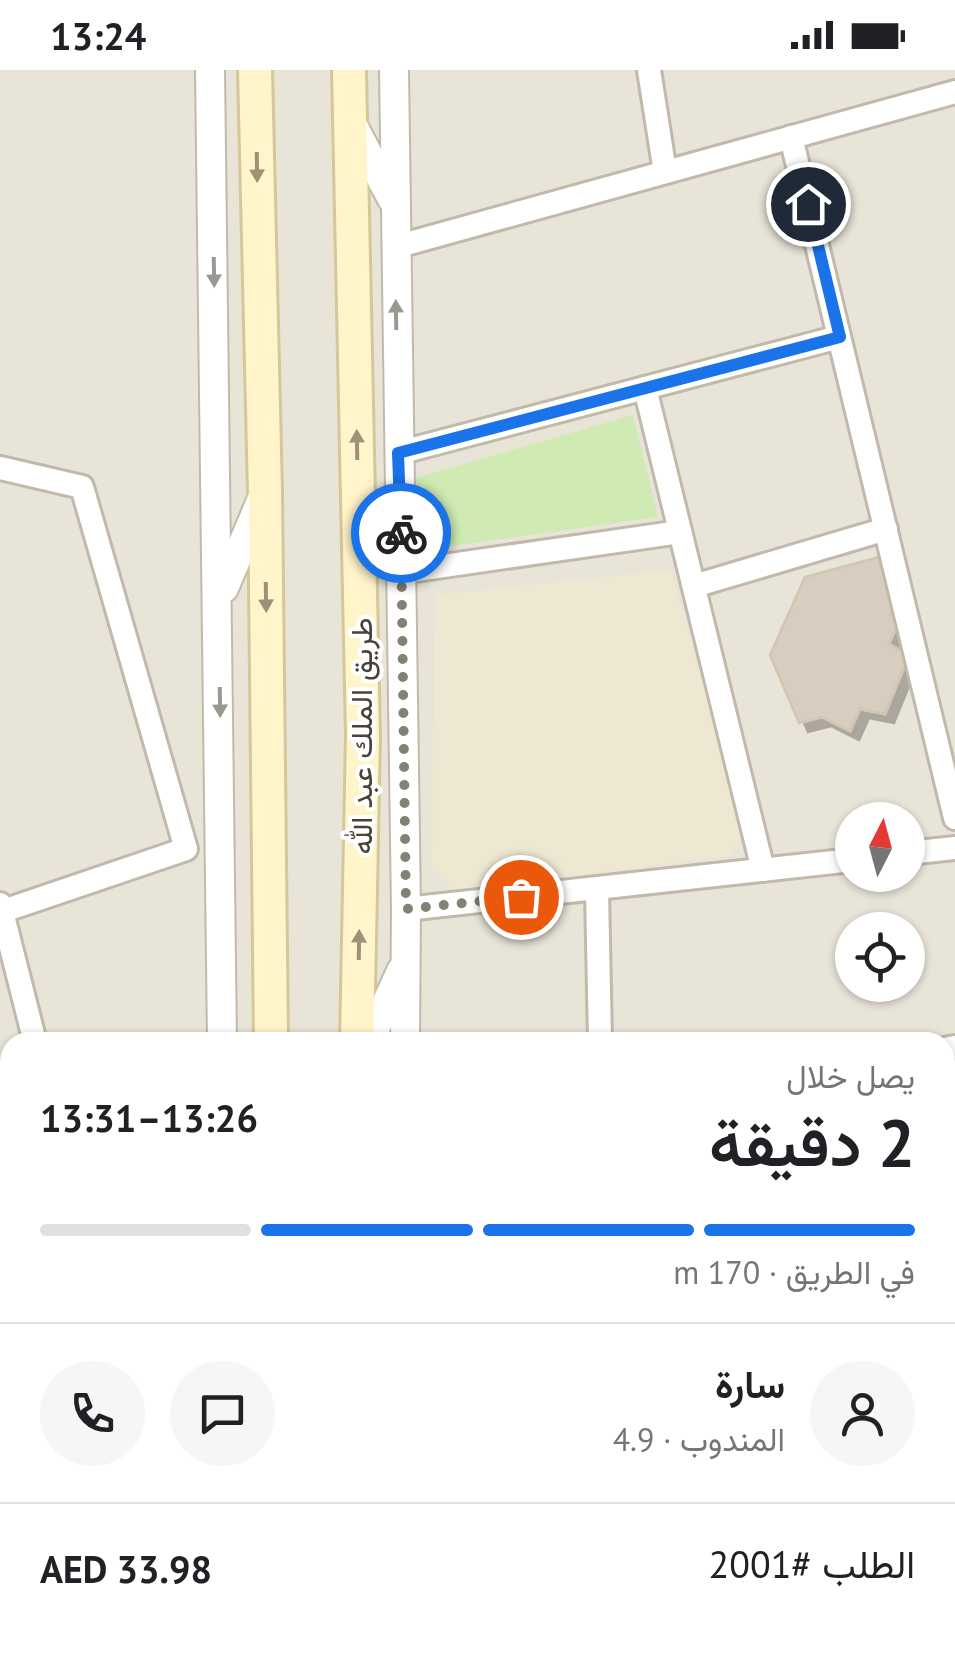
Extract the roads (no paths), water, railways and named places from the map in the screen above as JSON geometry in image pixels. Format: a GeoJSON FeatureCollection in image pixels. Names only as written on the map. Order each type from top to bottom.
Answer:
{"type":"FeatureCollection","features":[{"type":"Feature","properties":{"kind":"main road"},"geometry":{"type":"LineString","coordinates":[[255,70],[265,492],[271,1032]]}},
{"type":"Feature","properties":{"kind":"main road","name":"طريق الملك عبد الله"},"geometry":{"type":"LineString","coordinates":[[350,70],[363,736],[357,1032]]}},
{"type":"Feature","properties":{"kind":"street"},"geometry":{"type":"LineString","coordinates":[[210,70],[222,1032]]}},
{"type":"Feature","properties":{"kind":"street"},"geometry":{"type":"LineString","coordinates":[[394,70],[405,1032]]}},
{"type":"Feature","properties":{"kind":"street"},"geometry":{"type":"LineString","coordinates":[[649,70],[666,172]]}},
{"type":"Feature","properties":{"kind":"street"},"geometry":{"type":"LineString","coordinates":[[395,247],[955,92]]}},
{"type":"Feature","properties":{"kind":"street"},"geometry":{"type":"LineString","coordinates":[[350,119],[395,204]]}},
{"type":"Feature","properties":{"kind":"street"},"geometry":{"type":"LineString","coordinates":[[792,137],[955,818]]}},
{"type":"Feature","properties":{"kind":"street"},"geometry":{"type":"LineString","coordinates":[[398,453],[840,337]]}},
{"type":"Feature","properties":{"kind":"street"},"geometry":{"type":"LineString","coordinates":[[645,388],[764,870]]}},
{"type":"Feature","properties":{"kind":"street"},"geometry":{"type":"LineString","coordinates":[[0,468],[82,488],[186,849],[1,909],[32,1032]]}},
{"type":"Feature","properties":{"kind":"street"},"geometry":{"type":"LineString","coordinates":[[218,600],[265,492]]}},
{"type":"Feature","properties":{"kind":"street"},"geometry":{"type":"LineString","coordinates":[[694,586],[886,530]]}},
{"type":"Feature","properties":{"kind":"street"},"geometry":{"type":"LineString","coordinates":[[402,572],[680,532]]}},
{"type":"Feature","properties":{"kind":"street"},"geometry":{"type":"LineString","coordinates":[[925,851],[955,848]]}},
{"type":"Feature","properties":{"kind":"street"},"geometry":{"type":"LineString","coordinates":[[406,909],[835,862]]}},
{"type":"Feature","properties":{"kind":"street"},"geometry":{"type":"LineString","coordinates":[[597,889],[600,1032]]}},
{"type":"Feature","properties":{"kind":"street"},"geometry":{"type":"LineString","coordinates":[[373,1032],[405,962]]}}]}
